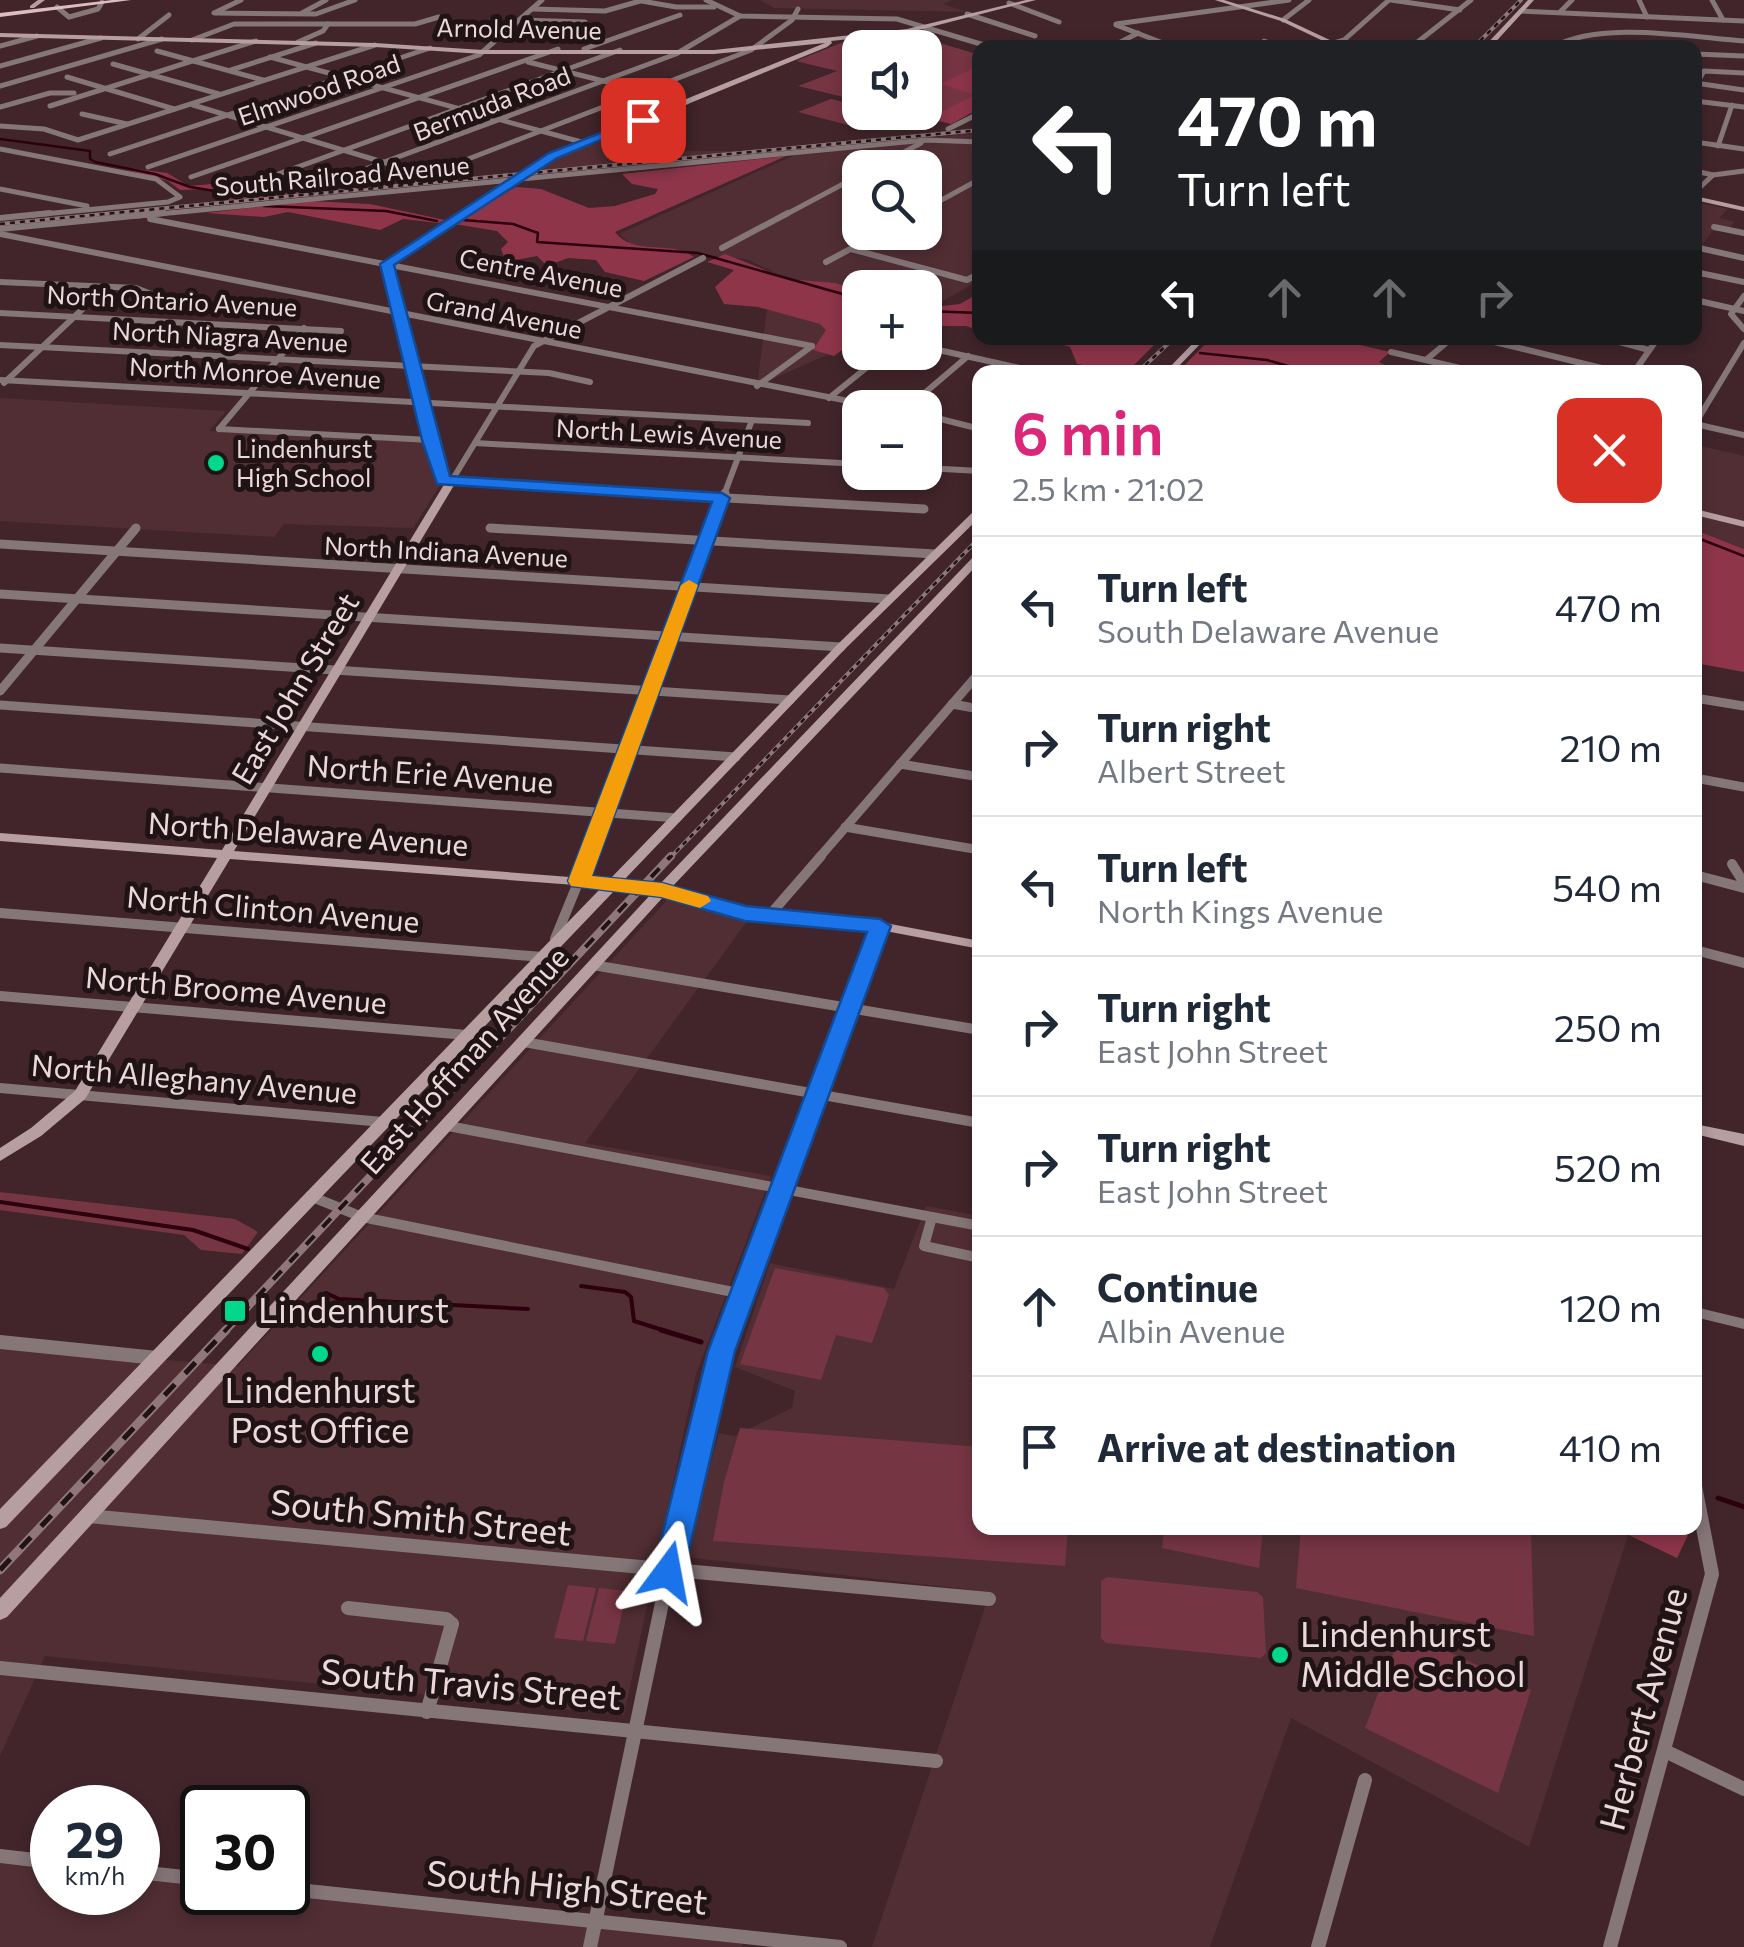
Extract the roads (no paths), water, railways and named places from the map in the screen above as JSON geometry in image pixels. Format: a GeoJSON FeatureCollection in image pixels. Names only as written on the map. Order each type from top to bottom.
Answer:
{"type":"FeatureCollection","features":[{"type":"Feature","properties":{"kind":"main road"},"geometry":{"type":"LineString","coordinates":[[0,13],[128,0]]}},
{"type":"Feature","properties":{"kind":"main road"},"geometry":{"type":"LineString","coordinates":[[0,13],[99,3]]}},
{"type":"Feature","properties":{"kind":"main road"},"geometry":{"type":"LineString","coordinates":[[10,13],[32,7]]}},
{"type":"Feature","properties":{"kind":"street"},"geometry":{"type":"LineString","coordinates":[[32,7],[42,0]]}},
{"type":"Feature","properties":{"kind":"street"},"geometry":{"type":"LineString","coordinates":[[241,0],[214,13],[321,13],[355,0]]}},
{"type":"Feature","properties":{"kind":"street"},"geometry":{"type":"LineString","coordinates":[[302,14],[324,0]]}},
{"type":"Feature","properties":{"kind":"street","name":"Elmwood Road"},"geometry":{"type":"LineString","coordinates":[[148,166],[483,52],[542,0]]}},
{"type":"Feature","properties":{"kind":"street"},"geometry":{"type":"LineString","coordinates":[[533,9],[605,11],[638,0],[676,7],[716,7]]}},
{"type":"Feature","properties":{"kind":"street"},"geometry":{"type":"LineString","coordinates":[[706,0],[740,16],[897,20],[972,41]]}},
{"type":"Feature","properties":{"kind":"street","name":"Arnold Avenue"},"geometry":{"type":"LineString","coordinates":[[0,35],[376,44],[483,52],[681,51],[826,40],[924,26],[1033,0]]}},
{"type":"Feature","properties":{"kind":"street"},"geometry":{"type":"LineString","coordinates":[[1218,0],[1283,20],[1327,40]]}},
{"type":"Feature","properties":{"kind":"street"},"geometry":{"type":"LineString","coordinates":[[1156,40],[1116,24],[1289,0]]}},
{"type":"Feature","properties":{"kind":"street"},"geometry":{"type":"LineString","coordinates":[[1283,20],[1309,0]]}},
{"type":"Feature","properties":{"kind":"street"},"geometry":{"type":"LineString","coordinates":[[1341,40],[1390,0],[1460,10]]}},
{"type":"Feature","properties":{"kind":"street"},"geometry":{"type":"LineString","coordinates":[[1421,40],[1470,0]]}},
{"type":"Feature","properties":{"kind":"street"},"geometry":{"type":"LineString","coordinates":[[1494,40],[1532,0]]}},
{"type":"Feature","properties":{"kind":"street"},"geometry":{"type":"LineString","coordinates":[[1639,0],[1647,16]]}},
{"type":"Feature","properties":{"kind":"street"},"geometry":{"type":"LineString","coordinates":[[1712,0],[1723,20]]}},
{"type":"Feature","properties":{"kind":"street"},"geometry":{"type":"LineString","coordinates":[[1560,12],[1569,1]]}},
{"type":"Feature","properties":{"kind":"street"},"geometry":{"type":"LineString","coordinates":[[1009,3],[1059,22]]}},
{"type":"Feature","properties":{"kind":"street"},"geometry":{"type":"LineString","coordinates":[[410,181],[756,47],[798,9]]}},
{"type":"Feature","properties":{"kind":"street"},"geometry":{"type":"LineString","coordinates":[[1521,10],[1744,21]]}},
{"type":"Feature","properties":{"kind":"street"},"geometry":{"type":"LineString","coordinates":[[967,14],[1036,36]]}},
{"type":"Feature","properties":{"kind":"street"},"geometry":{"type":"LineString","coordinates":[[138,38],[168,15]]}},
{"type":"Feature","properties":{"kind":"street"},"geometry":{"type":"LineString","coordinates":[[584,50],[680,15]]}},
{"type":"Feature","properties":{"kind":"street","name":"Bermuda Road"},"geometry":{"type":"LineString","coordinates":[[306,191],[681,51],[740,16]]}},
{"type":"Feature","properties":{"kind":"street"},"geometry":{"type":"LineString","coordinates":[[192,40],[234,24],[416,24],[439,17]]}},
{"type":"Feature","properties":{"kind":"street"},"geometry":{"type":"LineString","coordinates":[[520,20],[585,22]]}},
{"type":"Feature","properties":{"kind":"street"},"geometry":{"type":"LineString","coordinates":[[298,42],[328,24]]}},
{"type":"Feature","properties":{"kind":"street"},"geometry":{"type":"LineString","coordinates":[[1124,40],[1138,33]]}},
{"type":"Feature","properties":{"kind":"street"},"geometry":{"type":"LineString","coordinates":[[1560,40],[1580,34],[1744,40]]}},
{"type":"Feature","properties":{"kind":"street"},"geometry":{"type":"LineString","coordinates":[[0,46],[36,36]]}},
{"type":"Feature","properties":{"kind":"street"},"geometry":{"type":"LineString","coordinates":[[0,66],[101,38]]}},
{"type":"Feature","properties":{"kind":"street"},"geometry":{"type":"LineString","coordinates":[[0,86],[162,39]]}},
{"type":"Feature","properties":{"kind":"street"},"geometry":{"type":"LineString","coordinates":[[826,40],[828,45],[553,156],[387,264],[443,480],[924,509]]}},
{"type":"Feature","properties":{"kind":"street"},"geometry":{"type":"LineString","coordinates":[[50,106],[256,42]]}},
{"type":"Feature","properties":{"kind":"street"},"geometry":{"type":"LineString","coordinates":[[228,70],[316,43]]}},
{"type":"Feature","properties":{"kind":"street"},"geometry":{"type":"LineString","coordinates":[[0,126],[44,129],[78,140],[376,44]]}},
{"type":"Feature","properties":{"kind":"street"},"geometry":{"type":"LineString","coordinates":[[110,154],[430,48]]}},
{"type":"Feature","properties":{"kind":"street"},"geometry":{"type":"LineString","coordinates":[[157,50],[264,80]]}},
{"type":"Feature","properties":{"kind":"street"},"geometry":{"type":"LineString","coordinates":[[191,178],[558,50]]}},
{"type":"Feature","properties":{"kind":"street"},"geometry":{"type":"LineString","coordinates":[[237,190],[621,50]]}},
{"type":"Feature","properties":{"kind":"street"},"geometry":{"type":"LineString","coordinates":[[1702,54],[1744,56]]}},
{"type":"Feature","properties":{"kind":"street"},"geometry":{"type":"LineString","coordinates":[[270,58],[585,143]]}},
{"type":"Feature","properties":{"kind":"street"},"geometry":{"type":"LineString","coordinates":[[524,61],[687,102]]}},
{"type":"Feature","properties":{"kind":"street"},"geometry":{"type":"LineString","coordinates":[[113,64],[220,94]]}},
{"type":"Feature","properties":{"kind":"street"},"geometry":{"type":"LineString","coordinates":[[1702,75],[1744,72]]}},
{"type":"Feature","properties":{"kind":"street"},"geometry":{"type":"LineString","coordinates":[[67,77],[174,110]]}},
{"type":"Feature","properties":{"kind":"street"},"geometry":{"type":"LineString","coordinates":[[1702,84],[1744,90]]}},
{"type":"Feature","properties":{"kind":"street"},"geometry":{"type":"LineString","coordinates":[[0,107],[50,93],[80,95]]}},
{"type":"Feature","properties":{"kind":"street"},"geometry":{"type":"LineString","coordinates":[[1702,102],[1744,107]]}},
{"type":"Feature","properties":{"kind":"street"},"geometry":{"type":"LineString","coordinates":[[190,104],[427,175]]}},
{"type":"Feature","properties":{"kind":"street"},"geometry":{"type":"LineString","coordinates":[[1718,146],[1732,106]]}},
{"type":"Feature","properties":{"kind":"street"},"geometry":{"type":"LineString","coordinates":[[82,114],[128,124]]}},
{"type":"Feature","properties":{"kind":"street"},"geometry":{"type":"LineString","coordinates":[[948,129],[972,117]]}},
{"type":"Feature","properties":{"kind":"street"},"geometry":{"type":"LineString","coordinates":[[908,150],[926,140]]}},
{"type":"Feature","properties":{"kind":"street","name":"South Railroad Avenue"},"geometry":{"type":"LineString","coordinates":[[0,231],[926,140],[972,142]]}},
{"type":"Feature","properties":{"kind":"street"},"geometry":{"type":"LineString","coordinates":[[1702,143],[1744,149]]}},
{"type":"Feature","properties":{"kind":"street"},"geometry":{"type":"LineString","coordinates":[[0,149],[164,182],[180,197],[175,201],[0,218]]}},
{"type":"Feature","properties":{"kind":"street"},"geometry":{"type":"LineString","coordinates":[[1702,173],[1744,171]]}},
{"type":"Feature","properties":{"kind":"street"},"geometry":{"type":"LineString","coordinates":[[1702,187],[1713,175]]}},
{"type":"Feature","properties":{"kind":"street"},"geometry":{"type":"LineString","coordinates":[[942,200],[972,184]]}},
{"type":"Feature","properties":{"kind":"street"},"geometry":{"type":"LineString","coordinates":[[722,248],[842,185]]}},
{"type":"Feature","properties":{"kind":"street"},"geometry":{"type":"LineString","coordinates":[[0,189],[104,208]]}},
{"type":"Feature","properties":{"kind":"street"},"geometry":{"type":"LineString","coordinates":[[1702,197],[1744,208]]}},
{"type":"Feature","properties":{"kind":"street","name":"Centre Avenue"},"geometry":{"type":"LineString","coordinates":[[146,215],[812,346],[757,386]]}},
{"type":"Feature","properties":{"kind":"street"},"geometry":{"type":"LineString","coordinates":[[1714,227],[1744,233]]}},
{"type":"Feature","properties":{"kind":"street","name":"Grand Avenue"},"geometry":{"type":"LineString","coordinates":[[0,231],[541,343],[842,400]]}},
{"type":"Feature","properties":{"kind":"street"},"geometry":{"type":"LineString","coordinates":[[1702,249],[1744,258]]}},
{"type":"Feature","properties":{"kind":"street"},"geometry":{"type":"LineString","coordinates":[[826,262],[848,250]]}},
{"type":"Feature","properties":{"kind":"street"},"geometry":{"type":"LineString","coordinates":[[854,250],[967,280],[972,277]]}},
{"type":"Feature","properties":{"kind":"street"},"geometry":{"type":"LineString","coordinates":[[451,482],[518,372],[541,343],[703,258]]}},
{"type":"Feature","properties":{"kind":"street"},"geometry":{"type":"LineString","coordinates":[[1702,273],[1744,282]]}},
{"type":"Feature","properties":{"kind":"street"},"geometry":{"type":"LineString","coordinates":[[0,282],[136,288],[156,296]]}},
{"type":"Feature","properties":{"kind":"street"},"geometry":{"type":"LineString","coordinates":[[2,382],[106,287]]}},
{"type":"Feature","properties":{"kind":"street"},"geometry":{"type":"LineString","coordinates":[[1744,296],[1734,308],[1734,319],[1744,329]]}},
{"type":"Feature","properties":{"kind":"street"},"geometry":{"type":"LineString","coordinates":[[1702,301],[1744,311]]}},
{"type":"Feature","properties":{"kind":"street","name":"North Ontario Avenue"},"geometry":{"type":"LineString","coordinates":[[0,313],[341,331]]}},
{"type":"Feature","properties":{"kind":"street"},"geometry":{"type":"LineString","coordinates":[[304,328],[219,429],[430,440]]}},
{"type":"Feature","properties":{"kind":"street"},"geometry":{"type":"LineString","coordinates":[[1702,412],[1744,342]]}},
{"type":"Feature","properties":{"kind":"street"},"geometry":{"type":"LineString","coordinates":[[1176,365],[1196,345]]}},
{"type":"Feature","properties":{"kind":"street"},"geometry":{"type":"LineString","coordinates":[[1428,360],[1444,345]]}},
{"type":"Feature","properties":{"kind":"street"},"geometry":{"type":"LineString","coordinates":[[1507,345],[1589,365]]}},
{"type":"Feature","properties":{"kind":"street"},"geometry":{"type":"LineString","coordinates":[[1631,345],[1650,350]]}},
{"type":"Feature","properties":{"kind":"street"},"geometry":{"type":"LineString","coordinates":[[1639,365],[1653,345]]}},
{"type":"Feature","properties":{"kind":"street","name":"North Niagra Avenue"},"geometry":{"type":"LineString","coordinates":[[0,346],[518,372],[590,382]]}},
{"type":"Feature","properties":{"kind":"street"},"geometry":{"type":"LineString","coordinates":[[942,351],[1007,365]]}},
{"type":"Feature","properties":{"kind":"street"},"geometry":{"type":"LineString","coordinates":[[1391,352],[1449,365]]}},
{"type":"Feature","properties":{"kind":"street"},"geometry":{"type":"LineString","coordinates":[[928,390],[968,356]]}},
{"type":"Feature","properties":{"kind":"street"},"geometry":{"type":"LineString","coordinates":[[829,398],[864,370]]}},
{"type":"Feature","properties":{"kind":"street","name":"North Monroe Avenue"},"geometry":{"type":"LineString","coordinates":[[2,382],[808,423]]}},
{"type":"Feature","properties":{"kind":"street"},"geometry":{"type":"LineString","coordinates":[[942,418],[972,425]]}},
{"type":"Feature","properties":{"kind":"street"},"geometry":{"type":"LineString","coordinates":[[543,956],[562,926],[752,420]]}},
{"type":"Feature","properties":{"kind":"street"},"geometry":{"type":"LineString","coordinates":[[1702,426],[1744,435]]}},
{"type":"Feature","properties":{"kind":"street","name":"North Lewis Avenue"},"geometry":{"type":"LineString","coordinates":[[475,443],[842,463]]}},
{"type":"Feature","properties":{"kind":"street"},"geometry":{"type":"LineString","coordinates":[[942,469],[972,470]]}},
{"type":"Feature","properties":{"kind":"street","name":"East John Street"},"geometry":{"type":"LineString","coordinates":[[0,1154],[36,1132],[80,1095],[451,482]]}},
{"type":"Feature","properties":{"kind":"street"},"geometry":{"type":"LineString","coordinates":[[1702,514],[1744,524]]}},
{"type":"Feature","properties":{"kind":"street","name":"East Hoffman Avenue"},"geometry":{"type":"LineString","coordinates":[[0,1520],[889,598],[972,519]]}},
{"type":"Feature","properties":{"kind":"street"},"geometry":{"type":"LineString","coordinates":[[0,692],[136,528]]}},
{"type":"Feature","properties":{"kind":"street"},"geometry":{"type":"LineString","coordinates":[[490,528],[935,554]]}},
{"type":"Feature","properties":{"kind":"street","name":"North Indiana Avenue"},"geometry":{"type":"LineString","coordinates":[[0,544],[889,598]]}},
{"type":"Feature","properties":{"kind":"street","name":"East Hoffman Avenue"},"geometry":{"type":"LineString","coordinates":[[0,1612],[662,890],[972,564]]}},
{"type":"Feature","properties":{"kind":"street"},"geometry":{"type":"LineString","coordinates":[[0,594],[842,648]]}},
{"type":"Feature","properties":{"kind":"street"},"geometry":{"type":"LineString","coordinates":[[0,648],[790,700]]}},
{"type":"Feature","properties":{"kind":"street"},"geometry":{"type":"LineString","coordinates":[[768,917],[972,681]]}},
{"type":"Feature","properties":{"kind":"street"},"geometry":{"type":"LineString","coordinates":[[1702,699],[1744,706]]}},
{"type":"Feature","properties":{"kind":"street"},"geometry":{"type":"LineString","coordinates":[[952,704],[972,707]]}},
{"type":"Feature","properties":{"kind":"street"},"geometry":{"type":"LineString","coordinates":[[0,705],[736,756]]}},
{"type":"Feature","properties":{"kind":"street"},"geometry":{"type":"LineString","coordinates":[[900,764],[972,776]]}},
{"type":"Feature","properties":{"kind":"street","name":"North Erie Avenue"},"geometry":{"type":"LineString","coordinates":[[0,768],[677,818]]}},
{"type":"Feature","properties":{"kind":"street"},"geometry":{"type":"LineString","coordinates":[[1702,779],[1744,787]]}},
{"type":"Feature","properties":{"kind":"street"},"geometry":{"type":"LineString","coordinates":[[845,828],[972,849]]}},
{"type":"Feature","properties":{"kind":"street","name":"North Delaware Avenue"},"geometry":{"type":"LineString","coordinates":[[0,836],[612,884],[662,890],[768,917],[880,926],[972,943]]}},
{"type":"Feature","properties":{"kind":"street"},"geometry":{"type":"LineString","coordinates":[[1744,866],[1732,864],[1744,886]]}},
{"type":"Feature","properties":{"kind":"street"},"geometry":{"type":"LineString","coordinates":[[1702,876],[1744,886]]}},
{"type":"Feature","properties":{"kind":"street","name":"North Clinton Avenue"},"geometry":{"type":"LineString","coordinates":[[0,912],[543,956]]}},
{"type":"Feature","properties":{"kind":"street"},"geometry":{"type":"LineString","coordinates":[[590,1947],[668,1572],[722,1351],[880,926]]}},
{"type":"Feature","properties":{"kind":"street"},"geometry":{"type":"LineString","coordinates":[[1702,952],[1744,963]]}},
{"type":"Feature","properties":{"kind":"street"},"geometry":{"type":"LineString","coordinates":[[594,965],[972,1029]]}},
{"type":"Feature","properties":{"kind":"street","name":"North Broome Avenue"},"geometry":{"type":"LineString","coordinates":[[0,996],[467,1035]]}},
{"type":"Feature","properties":{"kind":"street"},"geometry":{"type":"LineString","coordinates":[[524,1042],[972,1122]]}},
{"type":"Feature","properties":{"kind":"street","name":"North Alleghany Avenue"},"geometry":{"type":"LineString","coordinates":[[0,1088],[384,1122]]}},
{"type":"Feature","properties":{"kind":"street"},"geometry":{"type":"LineString","coordinates":[[448,1126],[972,1224]]}},
{"type":"Feature","properties":{"kind":"street"},"geometry":{"type":"LineString","coordinates":[[1702,1131],[1744,1140]]}},
{"type":"Feature","properties":{"kind":"street"},"geometry":{"type":"LineString","coordinates":[[310,1196],[362,1217],[742,1294]]}},
{"type":"Feature","properties":{"kind":"street"},"geometry":{"type":"LineString","coordinates":[[932,1217],[924,1246],[972,1256]]}},
{"type":"Feature","properties":{"kind":"street"},"geometry":{"type":"LineString","coordinates":[[1702,1314],[1744,1324]]}},
{"type":"Feature","properties":{"kind":"street"},"geometry":{"type":"LineString","coordinates":[[0,1342],[156,1358]]}},
{"type":"Feature","properties":{"kind":"street","name":"South Smith Street"},"geometry":{"type":"LineString","coordinates":[[87,1516],[988,1599]]}},
{"type":"Feature","properties":{"kind":"street","name":"Herbert Avenue"},"geometry":{"type":"LineString","coordinates":[[1610,1947],[1712,1574],[1702,1522]]}},
{"type":"Feature","properties":{"kind":"street"},"geometry":{"type":"LineString","coordinates":[[348,1608],[446,1619],[452,1624],[426,1712]]}},
{"type":"Feature","properties":{"kind":"street","name":"South Travis Street"},"geometry":{"type":"LineString","coordinates":[[0,1668],[936,1761]]}},
{"type":"Feature","properties":{"kind":"street"},"geometry":{"type":"LineString","coordinates":[[1665,1751],[1744,1790]]}},
{"type":"Feature","properties":{"kind":"street"},"geometry":{"type":"LineString","coordinates":[[1318,1947],[1365,1780]]}},
{"type":"Feature","properties":{"kind":"street"},"geometry":{"type":"LineString","coordinates":[[0,1856],[30,1859]]}},
{"type":"Feature","properties":{"kind":"street","name":"South High Street"},"geometry":{"type":"LineString","coordinates":[[310,1891],[840,1947]]}},
{"type":"Feature","properties":{"kind":"waterway"},"geometry":{"type":"LineString","coordinates":[[0,139],[90,151],[90,159],[95,162],[155,174],[190,187],[253,197]]}},
{"type":"Feature","properties":{"kind":"waterway"},"geometry":{"type":"LineString","coordinates":[[264,206],[386,211],[437,221]]}},
{"type":"Feature","properties":{"kind":"waterway"},"geometry":{"type":"LineString","coordinates":[[463,220],[513,224],[538,233],[537,242],[698,253],[842,294]]}},
{"type":"Feature","properties":{"kind":"waterway"},"geometry":{"type":"LineString","coordinates":[[942,312],[972,313]]}},
{"type":"Feature","properties":{"kind":"waterway"},"geometry":{"type":"LineString","coordinates":[[1200,353],[1284,365]]}},
{"type":"Feature","properties":{"kind":"waterway"},"geometry":{"type":"LineString","coordinates":[[1702,540],[1744,556]]}},
{"type":"Feature","properties":{"kind":"waterway"},"geometry":{"type":"LineString","coordinates":[[0,1202],[193,1230],[248,1249]]}},
{"type":"Feature","properties":{"kind":"waterway"},"geometry":{"type":"LineString","coordinates":[[581,1286],[625,1292],[631,1297],[634,1321],[669,1332]]}},
{"type":"Feature","properties":{"kind":"waterway"},"geometry":{"type":"LineString","coordinates":[[326,1293],[339,1299],[528,1309]]}},
{"type":"Feature","properties":{"kind":"waterway"},"geometry":{"type":"LineString","coordinates":[[661,1330],[701,1342]]}},
{"type":"Feature","properties":{"kind":"waterway"},"geometry":{"type":"LineString","coordinates":[[1718,1498],[1744,1507]]}},
{"type":"Feature","properties":{"kind":"railway"},"geometry":{"type":"LineString","coordinates":[[1481,40],[1521,0]]}},
{"type":"Feature","properties":{"kind":"railway"},"geometry":{"type":"LineString","coordinates":[[0,224],[972,131]]}},
{"type":"Feature","properties":{"kind":"railway"},"geometry":{"type":"LineString","coordinates":[[1145,365],[1167,345]]}},
{"type":"Feature","properties":{"kind":"railway"},"geometry":{"type":"LineString","coordinates":[[669,859],[972,545]]}},
{"type":"Feature","properties":{"kind":"railway"},"geometry":{"type":"LineString","coordinates":[[224,1332],[671,856]]}},
{"type":"Feature","properties":{"kind":"railway"},"geometry":{"type":"LineString","coordinates":[[0,1570],[226,1330]]}},
{"type":"Feature","properties":{"kind":"place","name":"Lindenhurst High School"},"geometry":{"type":"Point","coordinates":[216,463]}},
{"type":"Feature","properties":{"kind":"place","name":"Lindenhurst"},"geometry":{"type":"Point","coordinates":[235,1311]}},
{"type":"Feature","properties":{"kind":"place","name":"Lindenhurst Post Office"},"geometry":{"type":"Point","coordinates":[320,1354]}},
{"type":"Feature","properties":{"kind":"place","name":"Lindenhurst Middle School"},"geometry":{"type":"Point","coordinates":[1280,1655]}}]}
